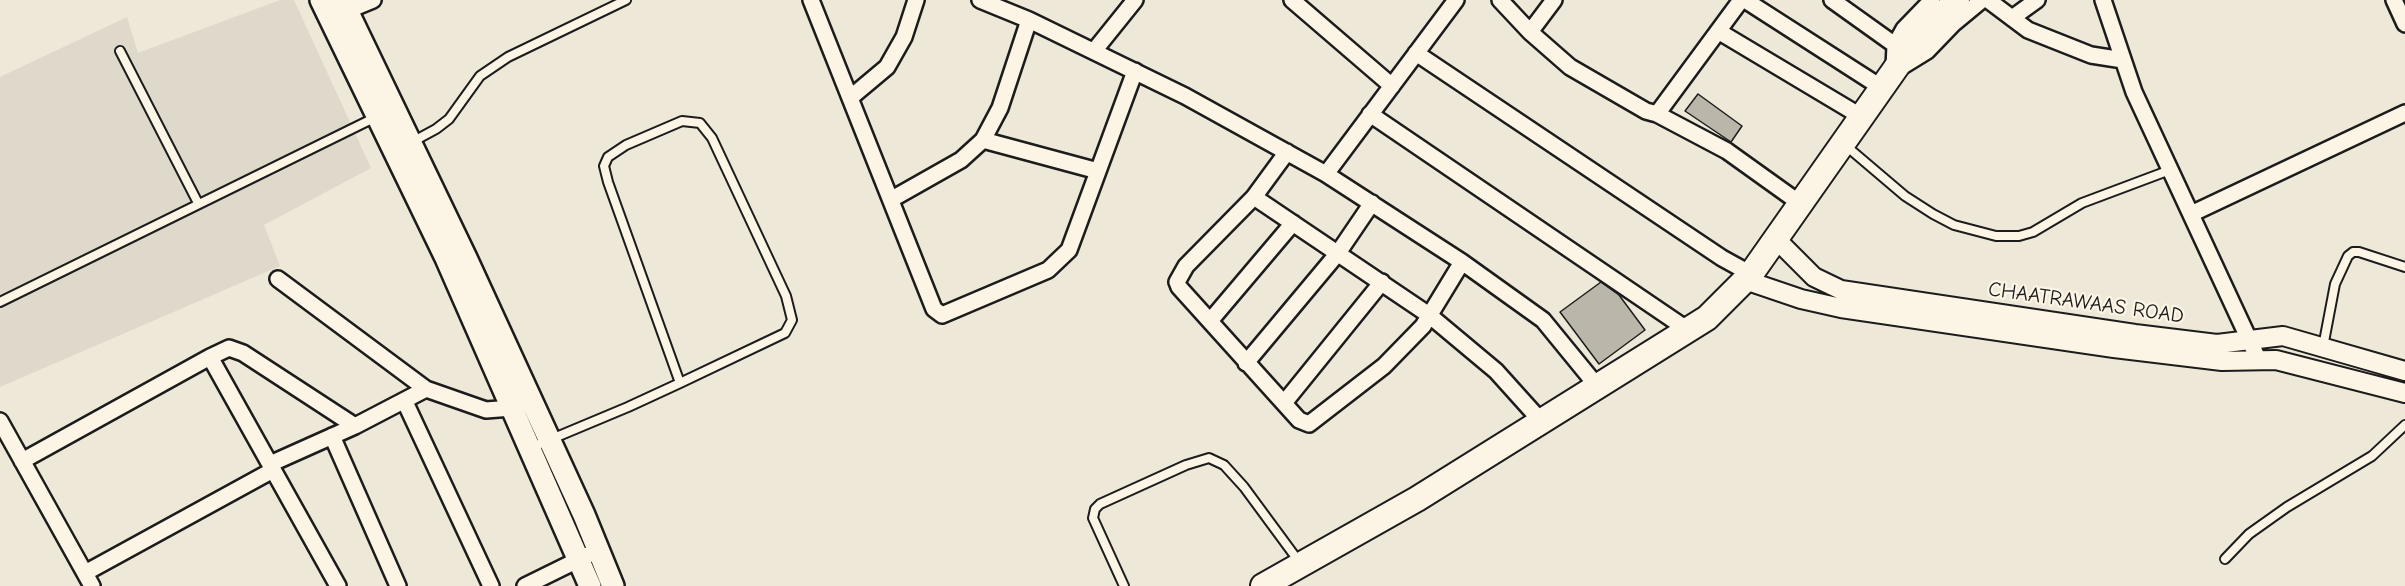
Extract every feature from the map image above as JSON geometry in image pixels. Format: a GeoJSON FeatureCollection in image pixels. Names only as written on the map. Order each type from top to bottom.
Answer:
{"type":"FeatureCollection","features":[{"type":"Feature","properties":{"kind":"main road"},"geometry":{"type":"LineString","coordinates":[[1265,586],[1416,499],[1707,318],[1748,277],[1922,34],[1957,0]]}},
{"type":"Feature","properties":{"kind":"main road"},"geometry":{"type":"LineString","coordinates":[[335,7],[377,116],[446,258],[590,586]]}},
{"type":"Feature","properties":{"kind":"main road"},"geometry":{"type":"LineString","coordinates":[[335,7],[410,142],[550,441],[613,586]]}},
{"type":"Feature","properties":{"kind":"street"},"geometry":{"type":"LineString","coordinates":[[335,7],[373,0]]}},
{"type":"Feature","properties":{"kind":"street"},"geometry":{"type":"LineString","coordinates":[[810,0],[892,199],[934,309],[942,315],[1048,270],[1069,250],[1135,71]]}},
{"type":"Feature","properties":{"kind":"street"},"geometry":{"type":"LineString","coordinates":[[850,98],[887,67],[904,37],[916,0]]}},
{"type":"Feature","properties":{"kind":"street"},"geometry":{"type":"LineString","coordinates":[[981,0],[1029,20],[1185,96],[1326,174],[1462,262],[1543,320],[1597,386]]}},
{"type":"Feature","properties":{"kind":"street"},"geometry":{"type":"LineString","coordinates":[[1094,51],[1135,0]]}},
{"type":"Feature","properties":{"kind":"street"},"geometry":{"type":"LineString","coordinates":[[1292,0],[1392,86]]}},
{"type":"Feature","properties":{"kind":"street"},"geometry":{"type":"LineString","coordinates":[[1326,174],[1456,0]]}},
{"type":"Feature","properties":{"kind":"street"},"geometry":{"type":"LineString","coordinates":[[1500,0],[1530,32],[1570,67],[1646,111],[1657,114],[1727,151],[1801,204]]}},
{"type":"Feature","properties":{"kind":"street"},"geometry":{"type":"LineString","coordinates":[[1530,32],[1554,0]]}},
{"type":"Feature","properties":{"kind":"street"},"geometry":{"type":"LineString","coordinates":[[1657,114],[1741,0]]}},
{"type":"Feature","properties":{"kind":"street"},"geometry":{"type":"LineString","coordinates":[[1745,0],[1888,80]]}},
{"type":"Feature","properties":{"kind":"street"},"geometry":{"type":"LineString","coordinates":[[1832,0],[1894,45]]}},
{"type":"Feature","properties":{"kind":"street"},"geometry":{"type":"LineString","coordinates":[[1888,80],[1894,45],[1904,28],[1932,0]]}},
{"type":"Feature","properties":{"kind":"street"},"geometry":{"type":"LineString","coordinates":[[1888,80],[1927,51],[1953,24],[1982,0]]}},
{"type":"Feature","properties":{"kind":"street"},"geometry":{"type":"LineString","coordinates":[[1988,0],[2028,30],[2091,55],[2123,60]]}},
{"type":"Feature","properties":{"kind":"street"},"geometry":{"type":"LineString","coordinates":[[2012,18],[2037,0]]}},
{"type":"Feature","properties":{"kind":"street"},"geometry":{"type":"LineString","coordinates":[[2103,0],[2134,92],[2259,361]]}},
{"type":"Feature","properties":{"kind":"street"},"geometry":{"type":"LineString","coordinates":[[2394,0],[2404,17]]}},
{"type":"Feature","properties":{"kind":"street"},"geometry":{"type":"LineString","coordinates":[[892,199],[961,160],[983,140],[1000,108],[1029,20]]}},
{"type":"Feature","properties":{"kind":"street"},"geometry":{"type":"LineString","coordinates":[[1718,31],[1862,117]]}},
{"type":"Feature","properties":{"kind":"street"},"geometry":{"type":"LineString","coordinates":[[1416,53],[1748,277],[1801,299],[1841,308],[2136,351],[2222,362],[2276,360],[2405,393]]}},
{"type":"Feature","properties":{"kind":"street"},"geometry":{"type":"LineString","coordinates":[[2191,214],[2405,112]]}},
{"type":"Feature","properties":{"kind":"street"},"geometry":{"type":"LineString","coordinates":[[1370,114],[1688,330]]}},
{"type":"Feature","properties":{"kind":"street"},"geometry":{"type":"LineString","coordinates":[[983,140],[1098,171]]}},
{"type":"Feature","properties":{"kind":"street"},"geometry":{"type":"LineString","coordinates":[[1287,152],[1254,197],[1179,275],[1177,282],[1246,363],[1299,420],[1309,424],[1384,366],[1423,326],[1462,262]]}},
{"type":"Feature","properties":{"kind":"street"},"geometry":{"type":"LineString","coordinates":[[1254,197],[1430,315],[1496,371],[1541,421]]}},
{"type":"Feature","properties":{"kind":"street"},"geometry":{"type":"LineString","coordinates":[[1246,363],[1338,253],[1372,203]]}},
{"type":"Feature","properties":{"kind":"street"},"geometry":{"type":"LineString","coordinates":[[1210,321],[1293,223]]}},
{"type":"Feature","properties":{"kind":"street","name":"CHAATRAWAAS ROAD"},"geometry":{"type":"LineString","coordinates":[[1776,239],[1814,277],[1840,290],[2146,336],[2217,344],[2283,336],[2405,371]]}},
{"type":"Feature","properties":{"kind":"street"},"geometry":{"type":"LineString","coordinates":[[278,279],[426,388],[486,410],[512,408]]}},
{"type":"Feature","properties":{"kind":"street"},"geometry":{"type":"LineString","coordinates":[[1284,403],[1382,282]]}},
{"type":"Feature","properties":{"kind":"street"},"geometry":{"type":"LineString","coordinates":[[22,461],[229,348],[235,349],[355,426]]}},
{"type":"Feature","properties":{"kind":"street"},"geometry":{"type":"LineString","coordinates":[[210,357],[272,467],[332,584]]}},
{"type":"Feature","properties":{"kind":"street"},"geometry":{"type":"LineString","coordinates":[[0,421],[88,579],[272,467],[405,402],[426,388]]}},
{"type":"Feature","properties":{"kind":"street"},"geometry":{"type":"LineString","coordinates":[[405,402],[491,586]]}},
{"type":"Feature","properties":{"kind":"street"},"geometry":{"type":"LineString","coordinates":[[332,436],[398,586]]}},
{"type":"Feature","properties":{"kind":"street"},"geometry":{"type":"LineString","coordinates":[[525,586],[598,550]]}},
{"type":"Feature","properties":{"kind":"lane"},"geometry":{"type":"LineString","coordinates":[[410,142],[436,129],[449,119],[480,76],[508,57],[626,0]]}},
{"type":"Feature","properties":{"kind":"lane"},"geometry":{"type":"LineString","coordinates":[[120,51],[198,203]]}},
{"type":"Feature","properties":{"kind":"lane"},"geometry":{"type":"LineString","coordinates":[[0,302],[377,116]]}},
{"type":"Feature","properties":{"kind":"lane"},"geometry":{"type":"LineString","coordinates":[[530,448],[680,383],[785,333],[792,320],[786,296],[711,138],[700,123],[682,121],[626,144],[608,157],[604,166],[680,383]]}},
{"type":"Feature","properties":{"kind":"lane"},"geometry":{"type":"LineString","coordinates":[[1843,143],[1905,195],[1933,214],[1954,225],[1996,236],[2019,236],[2033,232],[2082,203],[2170,170]]}},
{"type":"Feature","properties":{"kind":"lane"},"geometry":{"type":"LineString","coordinates":[[2323,347],[2335,284],[2348,256],[2353,252],[2359,252],[2405,267]]}},
{"type":"Feature","properties":{"kind":"lane"},"geometry":{"type":"LineString","coordinates":[[2224,559],[2249,534],[2287,507],[2372,456],[2405,425]]}},
{"type":"Feature","properties":{"kind":"lane"},"geometry":{"type":"LineString","coordinates":[[1124,586],[1096,526],[1093,518],[1095,509],[1100,504],[1175,470],[1209,458],[1224,465],[1244,488],[1301,564]]}},
{"type":"Feature","properties":{"kind":"shaded area"},"geometry":{"type":"Polygon","coordinates":[[[280,0],[294,0],[371,168],[264,225],[280,266],[0,387],[0,77],[127,17],[138,53],[280,0]]]}},
{"type":"Feature","properties":{"kind":"building"},"geometry":{"type":"Polygon","coordinates":[[[1698,94],[1742,126],[1731,142],[1685,111],[1698,94]]]}},
{"type":"Feature","properties":{"kind":"building"},"geometry":{"type":"Polygon","coordinates":[[[1601,282],[1619,295],[1645,330],[1599,364],[1560,312],[1601,282]]]}}]}
